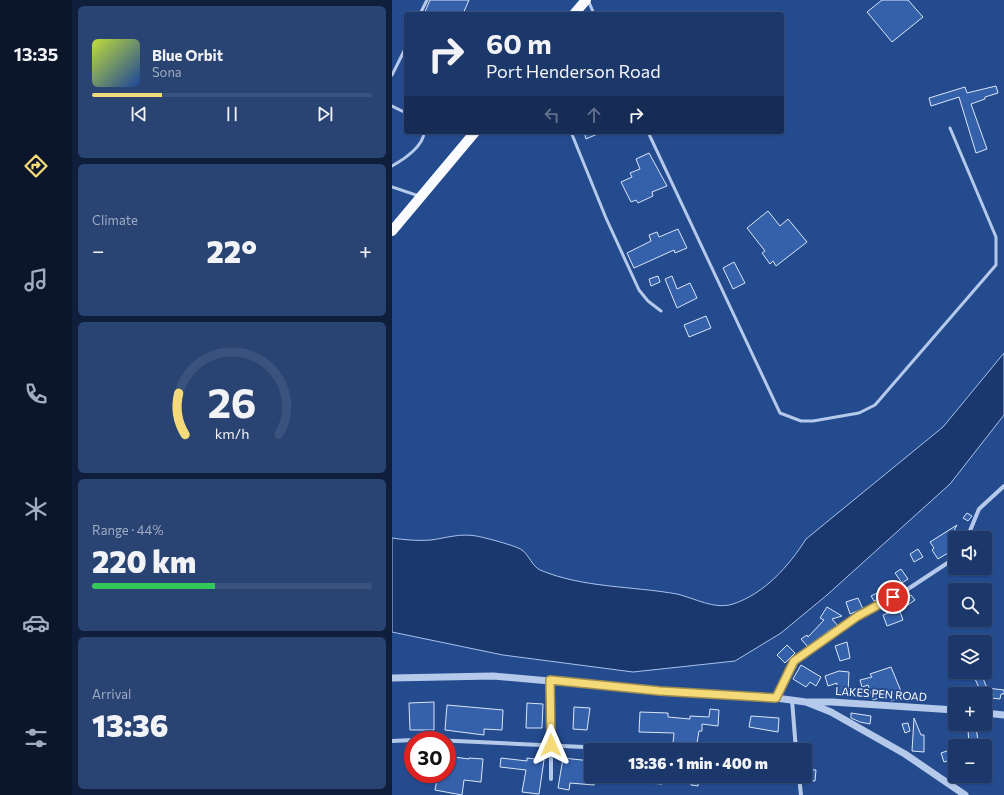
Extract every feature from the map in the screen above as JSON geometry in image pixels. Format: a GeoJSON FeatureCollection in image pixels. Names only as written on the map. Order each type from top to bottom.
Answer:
{"type":"FeatureCollection","features":[{"type":"Feature","properties":{"kind":"main road"},"geometry":{"type":"LineString","coordinates":[[576,12],[587,0]]}},
{"type":"Feature","properties":{"kind":"main road"},"geometry":{"type":"LineString","coordinates":[[392,231],[473,134]]}},
{"type":"Feature","properties":{"kind":"street"},"geometry":{"type":"LineString","coordinates":[[970,531],[979,509],[1004,486]]}},
{"type":"Feature","properties":{"kind":"street"},"geometry":{"type":"LineString","coordinates":[[776,698],[794,661],[858,616],[905,591],[948,563]]}},
{"type":"Feature","properties":{"kind":"street"},"geometry":{"type":"LineString","coordinates":[[392,678],[494,676],[660,691],[776,698],[806,702],[831,712],[905,754],[965,795]]}},
{"type":"Feature","properties":{"kind":"street"},"geometry":{"type":"LineString","coordinates":[[550,680],[551,779]]}},
{"type":"Feature","properties":{"kind":"street"},"geometry":{"type":"LineString","coordinates":[[792,700],[795,743]]}},
{"type":"Feature","properties":{"kind":"street","name":"LAKES PEN ROAD"},"geometry":{"type":"LineString","coordinates":[[806,702],[832,702],[948,710]]}},
{"type":"Feature","properties":{"kind":"street"},"geometry":{"type":"LineString","coordinates":[[992,714],[1004,715]]}},
{"type":"Feature","properties":{"kind":"street"},"geometry":{"type":"LineString","coordinates":[[392,741],[404,740]]}},
{"type":"Feature","properties":{"kind":"street"},"geometry":{"type":"LineString","coordinates":[[456,741],[584,747]]}},
{"type":"Feature","properties":{"kind":"street"},"geometry":{"type":"LineString","coordinates":[[800,783],[801,795]]}},
{"type":"Feature","properties":{"kind":"lane"},"geometry":{"type":"LineString","coordinates":[[421,12],[427,0]]}},
{"type":"Feature","properties":{"kind":"lane"},"geometry":{"type":"LineString","coordinates":[[587,0],[593,12]]}},
{"type":"Feature","properties":{"kind":"lane"},"geometry":{"type":"LineString","coordinates":[[392,75],[404,51]]}},
{"type":"Feature","properties":{"kind":"lane"},"geometry":{"type":"LineString","coordinates":[[392,106],[404,112]]}},
{"type":"Feature","properties":{"kind":"lane"},"geometry":{"type":"LineString","coordinates":[[649,134],[780,413],[801,421],[813,421],[859,413],[876,405],[996,265],[996,237],[950,128]]}},
{"type":"Feature","properties":{"kind":"lane"},"geometry":{"type":"LineString","coordinates":[[392,166],[411,153],[424,134]]}},
{"type":"Feature","properties":{"kind":"lane"},"geometry":{"type":"LineString","coordinates":[[572,134],[606,218],[639,290],[648,301],[661,311]]}},
{"type":"Feature","properties":{"kind":"lane"},"geometry":{"type":"LineString","coordinates":[[392,187],[421,196]]}},
{"type":"Feature","properties":{"kind":"water"},"geometry":{"type":"Polygon","coordinates":[[[1004,353],[1004,415],[950,484],[827,595],[781,633],[735,661],[633,672],[503,655],[392,632],[392,538],[431,540],[459,535],[476,536],[519,548],[540,570],[573,580],[608,586],[677,594],[719,606],[733,604],[744,599],[755,593],[775,578],[792,559],[806,539],[943,427],[1004,353]]]}},
{"type":"Feature","properties":{"kind":"building"},"geometry":{"type":"Polygon","coordinates":[[[430,0],[469,0],[464,12],[425,12],[430,0]]]}},
{"type":"Feature","properties":{"kind":"building"},"geometry":{"type":"Polygon","coordinates":[[[882,0],[908,0],[923,17],[892,42],[867,12],[882,0]]]}},
{"type":"Feature","properties":{"kind":"building"},"geometry":{"type":"Polygon","coordinates":[[[996,86],[998,93],[985,97],[985,99],[971,104],[987,149],[976,153],[959,97],[931,106],[929,98],[965,87],[967,93],[996,86]]]}},
{"type":"Feature","properties":{"kind":"building"},"geometry":{"type":"Polygon","coordinates":[[[585,134],[597,134],[586,139],[585,134]]]}},
{"type":"Feature","properties":{"kind":"building"},"geometry":{"type":"Polygon","coordinates":[[[649,153],[667,186],[652,192],[653,196],[638,203],[636,200],[631,202],[621,182],[632,177],[630,173],[640,169],[636,159],[649,153]]]}},
{"type":"Feature","properties":{"kind":"building"},"geometry":{"type":"Polygon","coordinates":[[[768,211],[780,226],[788,219],[807,242],[776,266],[773,261],[770,264],[762,253],[765,251],[747,228],[768,211]]]}},
{"type":"Feature","properties":{"kind":"building"},"geometry":{"type":"Polygon","coordinates":[[[678,229],[687,248],[675,253],[674,250],[634,268],[627,253],[651,241],[649,235],[657,232],[659,237],[678,229]]]}},
{"type":"Feature","properties":{"kind":"building"},"geometry":{"type":"Polygon","coordinates":[[[734,262],[745,283],[733,289],[723,268],[734,262]]]}},
{"type":"Feature","properties":{"kind":"building"},"geometry":{"type":"Polygon","coordinates":[[[658,276],[660,282],[651,286],[649,279],[658,276]]]}},
{"type":"Feature","properties":{"kind":"building"},"geometry":{"type":"Polygon","coordinates":[[[672,276],[677,289],[690,283],[697,298],[677,308],[665,279],[672,276]]]}},
{"type":"Feature","properties":{"kind":"building"},"geometry":{"type":"Polygon","coordinates":[[[706,316],[711,328],[689,337],[684,325],[706,316]]]}},
{"type":"Feature","properties":{"kind":"building"},"geometry":{"type":"Polygon","coordinates":[[[967,513],[972,516],[968,521],[963,518],[967,513]]]}},
{"type":"Feature","properties":{"kind":"building"},"geometry":{"type":"Polygon","coordinates":[[[957,525],[954,531],[948,531],[948,553],[938,559],[932,550],[934,548],[930,542],[957,525]]]}},
{"type":"Feature","properties":{"kind":"building"},"geometry":{"type":"Polygon","coordinates":[[[918,549],[923,557],[914,562],[910,554],[918,549]]]}},
{"type":"Feature","properties":{"kind":"building"},"geometry":{"type":"Polygon","coordinates":[[[901,569],[908,579],[902,583],[895,573],[901,569]]]}},
{"type":"Feature","properties":{"kind":"building"},"geometry":{"type":"Polygon","coordinates":[[[877,593],[879,599],[874,601],[871,596],[877,593]]]}},
{"type":"Feature","properties":{"kind":"building"},"geometry":{"type":"Polygon","coordinates":[[[911,595],[915,600],[908,605],[904,600],[911,595]]]}},
{"type":"Feature","properties":{"kind":"building"},"geometry":{"type":"Polygon","coordinates":[[[858,598],[863,609],[850,614],[846,602],[858,598]]]}},
{"type":"Feature","properties":{"kind":"building"},"geometry":{"type":"Polygon","coordinates":[[[827,607],[842,616],[832,619],[838,626],[830,630],[808,647],[801,639],[807,635],[808,637],[824,620],[820,618],[827,607]]]}},
{"type":"Feature","properties":{"kind":"building"},"geometry":{"type":"Polygon","coordinates":[[[899,609],[903,620],[887,626],[883,615],[899,609]]]}},
{"type":"Feature","properties":{"kind":"building"},"geometry":{"type":"Polygon","coordinates":[[[847,642],[850,658],[840,661],[835,646],[847,642]]]}},
{"type":"Feature","properties":{"kind":"building"},"geometry":{"type":"Polygon","coordinates":[[[787,645],[795,653],[785,663],[777,655],[787,645]]]}},
{"type":"Feature","properties":{"kind":"building"},"geometry":{"type":"Polygon","coordinates":[[[801,665],[821,677],[816,686],[810,682],[806,687],[793,679],[801,665]]]}},
{"type":"Feature","properties":{"kind":"building"},"geometry":{"type":"Polygon","coordinates":[[[891,667],[903,696],[891,701],[889,695],[873,700],[868,685],[862,687],[860,680],[872,677],[870,674],[891,667]]]}},
{"type":"Feature","properties":{"kind":"building"},"geometry":{"type":"Polygon","coordinates":[[[839,671],[849,672],[848,693],[836,692],[837,683],[828,686],[825,676],[839,671]]]}},
{"type":"Feature","properties":{"kind":"building"},"geometry":{"type":"Polygon","coordinates":[[[975,679],[983,679],[987,687],[979,687],[975,679]]]}},
{"type":"Feature","properties":{"kind":"building"},"geometry":{"type":"Polygon","coordinates":[[[992,689],[1004,690],[1004,694],[1001,694],[1000,699],[992,698],[992,689]]]}},
{"type":"Feature","properties":{"kind":"building"},"geometry":{"type":"Polygon","coordinates":[[[434,702],[434,730],[410,730],[409,703],[434,702]]]}},
{"type":"Feature","properties":{"kind":"building"},"geometry":{"type":"Polygon","coordinates":[[[527,703],[543,704],[542,728],[526,728],[527,703]]]}},
{"type":"Feature","properties":{"kind":"building"},"geometry":{"type":"Polygon","coordinates":[[[447,705],[503,710],[502,730],[484,729],[484,735],[445,730],[447,705]]]}},
{"type":"Feature","properties":{"kind":"building"},"geometry":{"type":"Polygon","coordinates":[[[574,707],[590,708],[587,730],[573,729],[574,707]]]}},
{"type":"Feature","properties":{"kind":"building"},"geometry":{"type":"Polygon","coordinates":[[[710,709],[719,710],[718,726],[702,724],[702,731],[699,731],[697,743],[673,743],[674,733],[639,732],[640,712],[668,713],[668,717],[690,719],[690,716],[709,717],[710,709]]]}},
{"type":"Feature","properties":{"kind":"building"},"geometry":{"type":"Polygon","coordinates":[[[851,713],[871,716],[870,724],[851,718],[851,713]]]}},
{"type":"Feature","properties":{"kind":"building"},"geometry":{"type":"Polygon","coordinates":[[[751,716],[779,718],[778,732],[749,727],[751,716]]]}},
{"type":"Feature","properties":{"kind":"building"},"geometry":{"type":"Polygon","coordinates":[[[914,718],[921,735],[924,735],[924,752],[912,751],[914,718]]]}},
{"type":"Feature","properties":{"kind":"building"},"geometry":{"type":"Polygon","coordinates":[[[908,723],[910,731],[905,733],[902,724],[908,723]]]}},
{"type":"Feature","properties":{"kind":"building"},"geometry":{"type":"Polygon","coordinates":[[[968,731],[976,731],[978,739],[969,739],[968,731]]]}},
{"type":"Feature","properties":{"kind":"building"},"geometry":{"type":"Polygon","coordinates":[[[948,751],[948,761],[944,762],[941,753],[948,751]]]}},
{"type":"Feature","properties":{"kind":"building"},"geometry":{"type":"Polygon","coordinates":[[[456,757],[483,759],[481,782],[464,780],[462,795],[435,790],[436,783],[456,783],[456,757]]]}},
{"type":"Feature","properties":{"kind":"building"},"geometry":{"type":"Polygon","coordinates":[[[501,758],[527,761],[527,758],[544,760],[539,794],[522,792],[526,770],[500,767],[501,758]]]}},
{"type":"Feature","properties":{"kind":"building"},"geometry":{"type":"Polygon","coordinates":[[[563,758],[584,760],[584,783],[594,783],[594,785],[570,783],[569,790],[558,788],[563,758]]]}},
{"type":"Feature","properties":{"kind":"building"},"geometry":{"type":"Polygon","coordinates":[[[812,770],[816,770],[815,781],[812,781],[812,770]]]}},
{"type":"Feature","properties":{"kind":"building"},"geometry":{"type":"Polygon","coordinates":[[[691,783],[698,783],[698,786],[691,785],[691,783]]]}},
{"type":"Feature","properties":{"kind":"route"},"geometry":{"type":"LineString","coordinates":[[551,745],[550,680],[660,691],[730,694],[776,698],[794,661],[858,616],[893,597]]}}]}
